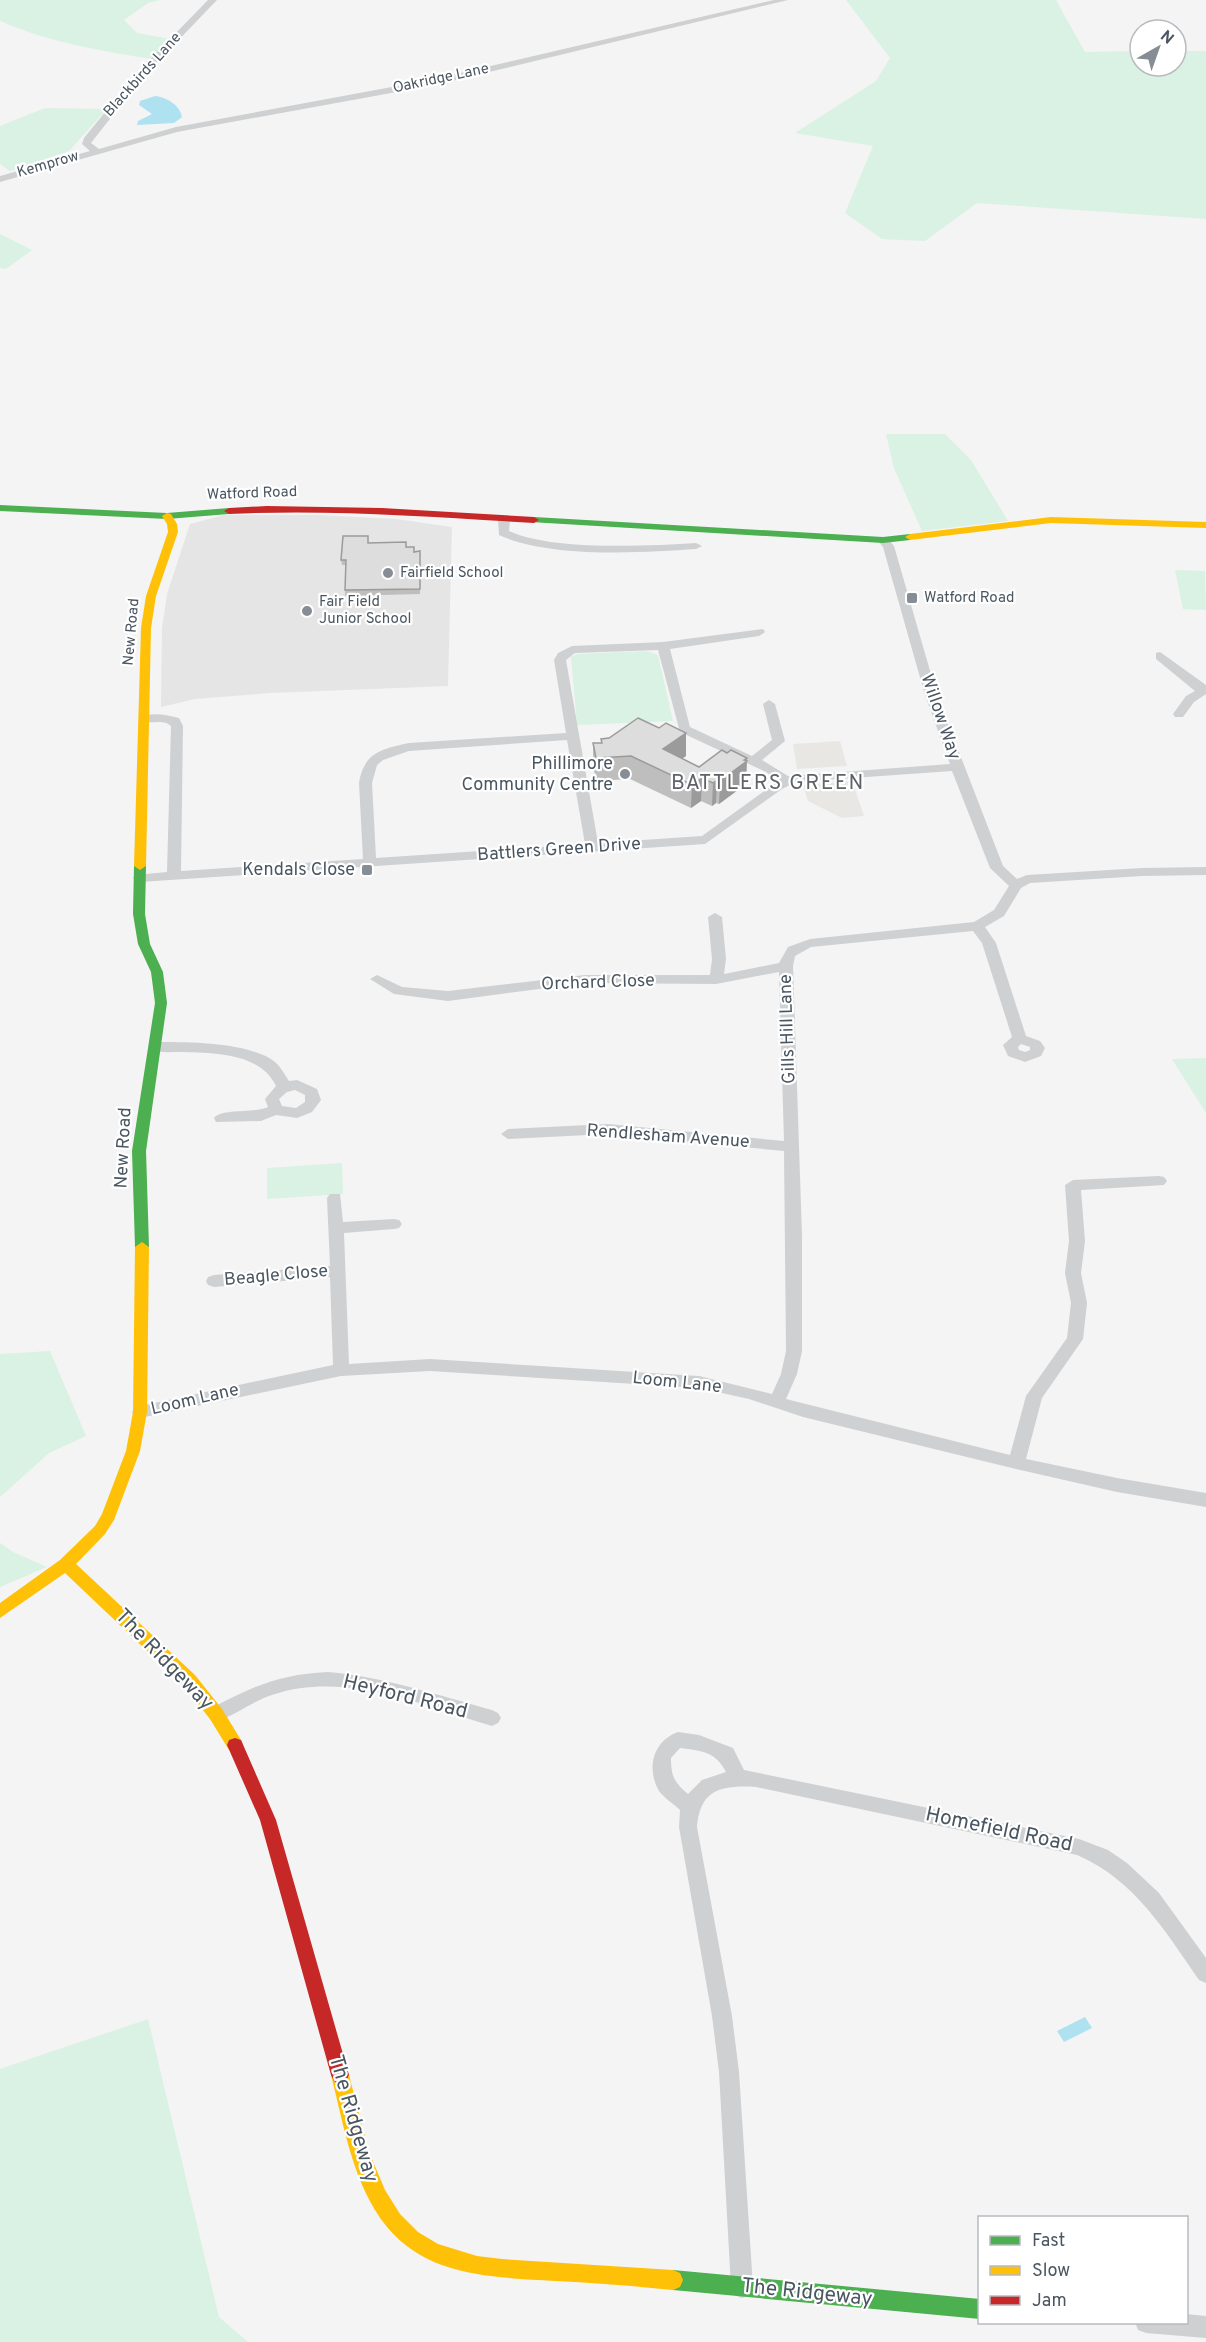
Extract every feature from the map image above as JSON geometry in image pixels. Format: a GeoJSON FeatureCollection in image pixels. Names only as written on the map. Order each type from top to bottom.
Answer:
{"type":"FeatureCollection","features":[{"type":"Feature","properties":{"kind":"street","name":"Blackbirds Lane"},"geometry":{"type":"LineString","coordinates":[[96,151],[86,144],[87,140],[140,76],[213,0]]}},
{"type":"Feature","properties":{"kind":"street","name":"Oakridge Lane"},"geometry":{"type":"LineString","coordinates":[[96,151],[205,124],[435,82],[784,0]]}},
{"type":"Feature","properties":{"kind":"street","name":"Kemprow"},"geometry":{"type":"LineString","coordinates":[[0,179],[96,151]]}},
{"type":"Feature","properties":{"kind":"street","name":"Watford Road"},"geometry":{"type":"LineString","coordinates":[[0,508],[167,516],[252,509],[346,508],[883,540],[1051,520],[1206,525]]}},
{"type":"Feature","properties":{"kind":"street","name":"New Road"},"geometry":{"type":"LineString","coordinates":[[0,1612],[66,1563],[100,1530],[109,1516],[133,1451],[140,1412],[143,1237],[139,1151],[160,1019],[160,987],[141,930],[140,878],[146,628],[151,596],[173,532],[167,516]]}},
{"type":"Feature","properties":{"kind":"street"},"geometry":{"type":"LineString","coordinates":[[504,519],[503,533],[515,539],[585,547],[696,546]]}},
{"type":"Feature","properties":{"kind":"street","name":"Willow Way"},"geometry":{"type":"LineString","coordinates":[[883,540],[888,546],[931,695],[957,767],[997,868],[1016,885]]}},
{"type":"Feature","properties":{"kind":"street"},"geometry":{"type":"LineString","coordinates":[[592,848],[560,660],[562,656],[572,650],[663,646],[759,632]]}},
{"type":"Feature","properties":{"kind":"street"},"geometry":{"type":"LineString","coordinates":[[663,646],[684,729],[770,769],[786,781]]}},
{"type":"Feature","properties":{"kind":"street"},"geometry":{"type":"LineString","coordinates":[[1160,656],[1204,689],[1190,699],[1179,714]]}},
{"type":"Feature","properties":{"kind":"street"},"geometry":{"type":"LineString","coordinates":[[753,761],[779,741],[769,704]]}},
{"type":"Feature","properties":{"kind":"street"},"geometry":{"type":"LineString","coordinates":[[145,719],[165,718],[175,721],[177,726],[174,875]]}},
{"type":"Feature","properties":{"kind":"street"},"geometry":{"type":"LineString","coordinates":[[370,863],[365,776],[373,761],[384,754],[409,747],[573,736]]}},
{"type":"Feature","properties":{"kind":"street","name":"Battlers Green Drive"},"geometry":{"type":"LineString","coordinates":[[140,878],[705,840],[786,781],[803,777],[957,767]]}},
{"type":"Feature","properties":{"kind":"street"},"geometry":{"type":"LineString","coordinates":[[1016,885],[1027,879],[1046,877],[1206,871]]}},
{"type":"Feature","properties":{"kind":"street","name":"Gills Hill Lane"},"geometry":{"type":"LineString","coordinates":[[777,1402],[789,1374],[794,1351],[792,1147],[786,958],[789,952],[810,944],[977,926],[999,914],[1016,885]]}},
{"type":"Feature","properties":{"kind":"street"},"geometry":{"type":"LineString","coordinates":[[715,917],[719,958],[716,980]]}},
{"type":"Feature","properties":{"kind":"street"},"geometry":{"type":"LineString","coordinates":[[977,926],[988,943],[1020,1039]]}},
{"type":"Feature","properties":{"kind":"street","name":"Orchard Close"},"geometry":{"type":"LineString","coordinates":[[377,979],[399,991],[448,996],[585,980],[716,980],[786,966]]}},
{"type":"Feature","properties":{"kind":"street"},"geometry":{"type":"LineString","coordinates":[[156,1047],[207,1049],[261,1060],[274,1069],[284,1087]]}},
{"type":"Feature","properties":{"kind":"street"},"geometry":{"type":"LineString","coordinates":[[297,1085],[308,1089],[312,1092],[314,1101],[308,1109],[288,1114],[276,1108],[272,1099],[278,1090],[284,1087],[297,1085]]}},
{"type":"Feature","properties":{"kind":"street"},"geometry":{"type":"LineString","coordinates":[[221,1118],[261,1116],[276,1108]]}},
{"type":"Feature","properties":{"kind":"street","name":"Rendlesham Avenue"},"geometry":{"type":"LineString","coordinates":[[508,1134],[608,1129],[792,1147]]}},
{"type":"Feature","properties":{"kind":"street"},"geometry":{"type":"LineString","coordinates":[[1016,1463],[1034,1396],[1075,1339],[1079,1303],[1073,1274],[1077,1241],[1073,1185],[1158,1181]]}},
{"type":"Feature","properties":{"kind":"street","name":"Beagle Close"},"geometry":{"type":"LineString","coordinates":[[335,1198],[341,1370]]}},
{"type":"Feature","properties":{"kind":"street"},"geometry":{"type":"LineString","coordinates":[[337,1228],[394,1224]]}},
{"type":"Feature","properties":{"kind":"street","name":"Beagle Close"},"geometry":{"type":"LineString","coordinates":[[214,1281],[338,1271]]}},
{"type":"Feature","properties":{"kind":"street","name":"Loom Lane"},"geometry":{"type":"LineString","coordinates":[[140,1412],[341,1370],[430,1365],[687,1381],[750,1393],[803,1411],[1016,1463],[1117,1485],[1206,1500]]}},
{"type":"Feature","properties":{"kind":"street","name":"The Ridgeway"},"geometry":{"type":"LineString","coordinates":[[66,1563],[189,1680],[216,1714],[236,1746],[268,1820],[366,2172],[376,2197],[390,2219],[413,2241],[435,2255],[463,2264],[978,2309]]}},
{"type":"Feature","properties":{"kind":"street","name":"Heyford Road"},"geometry":{"type":"LineString","coordinates":[[216,1714],[274,1686],[330,1678],[360,1682],[492,1719]]}},
{"type":"Feature","properties":{"kind":"street"},"geometry":{"type":"LineString","coordinates":[[738,1777],[726,1754],[699,1743],[678,1740],[668,1746],[663,1757],[662,1774],[667,1787],[690,1807],[688,1827],[722,2016],[729,2072],[742,2287]]}},
{"type":"Feature","properties":{"kind":"street","name":"Homefield Road"},"geometry":{"type":"LineString","coordinates":[[690,1807],[696,1796],[720,1779],[738,1777],[756,1779],[1056,1842],[1099,1854],[1138,1882],[1206,1974]]}},
{"type":"Feature","properties":{"kind":"street"},"geometry":{"type":"LineString","coordinates":[[1170,2324],[1206,2327]]}},
{"type":"Feature","properties":{"kind":"shaded area","name":"Fair Field Junior School"},"geometry":{"type":"Polygon","coordinates":[[[224,515],[319,515],[396,519],[452,527],[448,686],[271,693],[195,699],[161,707],[162,628],[167,594],[190,524],[224,515]]]}},
{"type":"Feature","properties":{"kind":"shaded area"},"geometry":{"type":"Polygon","coordinates":[[[840,741],[847,766],[797,769],[793,744],[840,741]]]}},
{"type":"Feature","properties":{"kind":"shaded area"},"geometry":{"type":"Polygon","coordinates":[[[852,781],[864,816],[842,818],[808,801],[803,785],[852,781]]]}},
{"type":"Feature","properties":{"kind":"green space"},"geometry":{"type":"Polygon","coordinates":[[[0,0],[160,0],[148,3],[124,20],[137,33],[170,39],[152,59],[75,45],[37,35],[0,21],[0,0]]]}},
{"type":"Feature","properties":{"kind":"green space"},"geometry":{"type":"Polygon","coordinates":[[[846,0],[1056,0],[1085,52],[1128,51],[1128,78],[1188,78],[1188,51],[1206,51],[1206,219],[977,203],[925,241],[882,239],[845,213],[873,146],[795,133],[876,81],[890,58],[846,0]]]}},
{"type":"Feature","properties":{"kind":"green space"},"geometry":{"type":"Polygon","coordinates":[[[45,108],[107,109],[69,151],[10,171],[0,164],[0,126],[45,108]]]}},
{"type":"Feature","properties":{"kind":"green space"},"geometry":{"type":"Polygon","coordinates":[[[0,234],[32,250],[6,269],[0,268],[0,234]]]}},
{"type":"Feature","properties":{"kind":"green space"},"geometry":{"type":"Polygon","coordinates":[[[886,434],[945,434],[971,460],[1008,521],[922,531],[894,468],[886,434]]]}},
{"type":"Feature","properties":{"kind":"green space"},"geometry":{"type":"Polygon","coordinates":[[[1175,570],[1205,571],[1206,610],[1183,609],[1175,570]]]}},
{"type":"Feature","properties":{"kind":"green space"},"geometry":{"type":"Polygon","coordinates":[[[647,651],[658,655],[673,721],[577,725],[571,657],[577,654],[647,651]]]}},
{"type":"Feature","properties":{"kind":"green space"},"geometry":{"type":"Polygon","coordinates":[[[1206,1058],[1206,1113],[1172,1059],[1206,1058]]]}},
{"type":"Feature","properties":{"kind":"green space"},"geometry":{"type":"Polygon","coordinates":[[[342,1163],[343,1194],[267,1199],[267,1168],[342,1163]]]}},
{"type":"Feature","properties":{"kind":"green space"},"geometry":{"type":"Polygon","coordinates":[[[50,1351],[86,1436],[49,1453],[0,1497],[0,1354],[50,1351]]]}},
{"type":"Feature","properties":{"kind":"green space"},"geometry":{"type":"Polygon","coordinates":[[[0,1543],[13,1552],[47,1567],[0,1587],[0,1543]]]}},
{"type":"Feature","properties":{"kind":"green space"},"geometry":{"type":"Polygon","coordinates":[[[148,2019],[219,2317],[248,2342],[0,2342],[0,2069],[148,2019]]]}},
{"type":"Feature","properties":{"kind":"water"},"geometry":{"type":"Polygon","coordinates":[[[155,96],[172,102],[182,117],[174,123],[137,125],[138,121],[152,114],[139,105],[140,101],[155,96]]]}},
{"type":"Feature","properties":{"kind":"water"},"geometry":{"type":"Polygon","coordinates":[[[1085,2017],[1092,2028],[1064,2042],[1057,2031],[1085,2017]]]}},
{"type":"Feature","properties":{"kind":"building","name":"Fairfield School"},"geometry":{"type":"Polygon","coordinates":[[[343,536],[368,536],[368,543],[406,542],[406,547],[414,547],[414,552],[420,551],[420,589],[345,590],[346,560],[341,560],[343,536]]]}},
{"type":"Feature","properties":{"kind":"building"},"geometry":{"type":"Polygon","coordinates":[[[638,718],[659,728],[666,723],[686,733],[663,749],[699,767],[722,750],[727,753],[731,750],[747,758],[744,760],[747,761],[720,781],[713,783],[702,778],[692,785],[631,756],[596,758],[593,743],[602,743],[601,739],[609,738],[638,718]]]}},
{"type":"Feature","properties":{"kind":"traffic: fast"},"geometry":{"type":"LineString","coordinates":[[0,508],[167,516],[229,511]]}},
{"type":"Feature","properties":{"kind":"traffic: fast"},"geometry":{"type":"LineString","coordinates":[[534,520],[883,540],[910,537]]}},
{"type":"Feature","properties":{"kind":"traffic: fast"},"geometry":{"type":"LineString","coordinates":[[140,866],[139,914],[144,944],[157,972],[161,1003],[139,1151],[142,1247]]}},
{"type":"Feature","properties":{"kind":"traffic: fast"},"geometry":{"type":"LineString","coordinates":[[673,2280],[978,2309]]}},
{"type":"Feature","properties":{"kind":"traffic: slow"},"geometry":{"type":"LineString","coordinates":[[140,866],[146,628],[151,596],[173,532],[172,524],[167,516]]}},
{"type":"Feature","properties":{"kind":"traffic: slow"},"geometry":{"type":"LineString","coordinates":[[910,537],[1051,520],[1206,525]]}},
{"type":"Feature","properties":{"kind":"traffic: slow"},"geometry":{"type":"LineString","coordinates":[[0,1612],[66,1564],[100,1530],[109,1516],[133,1451],[140,1412],[142,1247]]}},
{"type":"Feature","properties":{"kind":"traffic: slow"},"geometry":{"type":"LineString","coordinates":[[66,1564],[189,1680],[216,1714],[235,1745]]}},
{"type":"Feature","properties":{"kind":"traffic: slow"},"geometry":{"type":"LineString","coordinates":[[340,2075],[360,2152],[371,2182],[394,2220],[411,2239],[453,2260],[477,2265],[673,2280]]}},
{"type":"Feature","properties":{"kind":"traffic: jam"},"geometry":{"type":"LineString","coordinates":[[229,511],[344,509],[534,520]]}},
{"type":"Feature","properties":{"kind":"traffic: jam"},"geometry":{"type":"LineString","coordinates":[[235,1745],[268,1820],[340,2075]]}},
{"type":"Feature","properties":{"kind":"place","name":"Fairfield School"},"geometry":{"type":"Point","coordinates":[388,573]}},
{"type":"Feature","properties":{"kind":"place","name":"Watford Road"},"geometry":{"type":"Point","coordinates":[912,598]}},
{"type":"Feature","properties":{"kind":"place","name":"Fair Field Junior School"},"geometry":{"type":"Point","coordinates":[307,611]}},
{"type":"Feature","properties":{"kind":"place","name":"Phillimore Community Centre"},"geometry":{"type":"Point","coordinates":[625,774]}},
{"type":"Feature","properties":{"kind":"place","name":"Kendals Close"},"geometry":{"type":"Point","coordinates":[367,870]}},
{"type":"Feature","properties":{"kind":"district","name":"BATTLERS GREEN"},"geometry":{"type":"Point","coordinates":[768,783]}}]}
